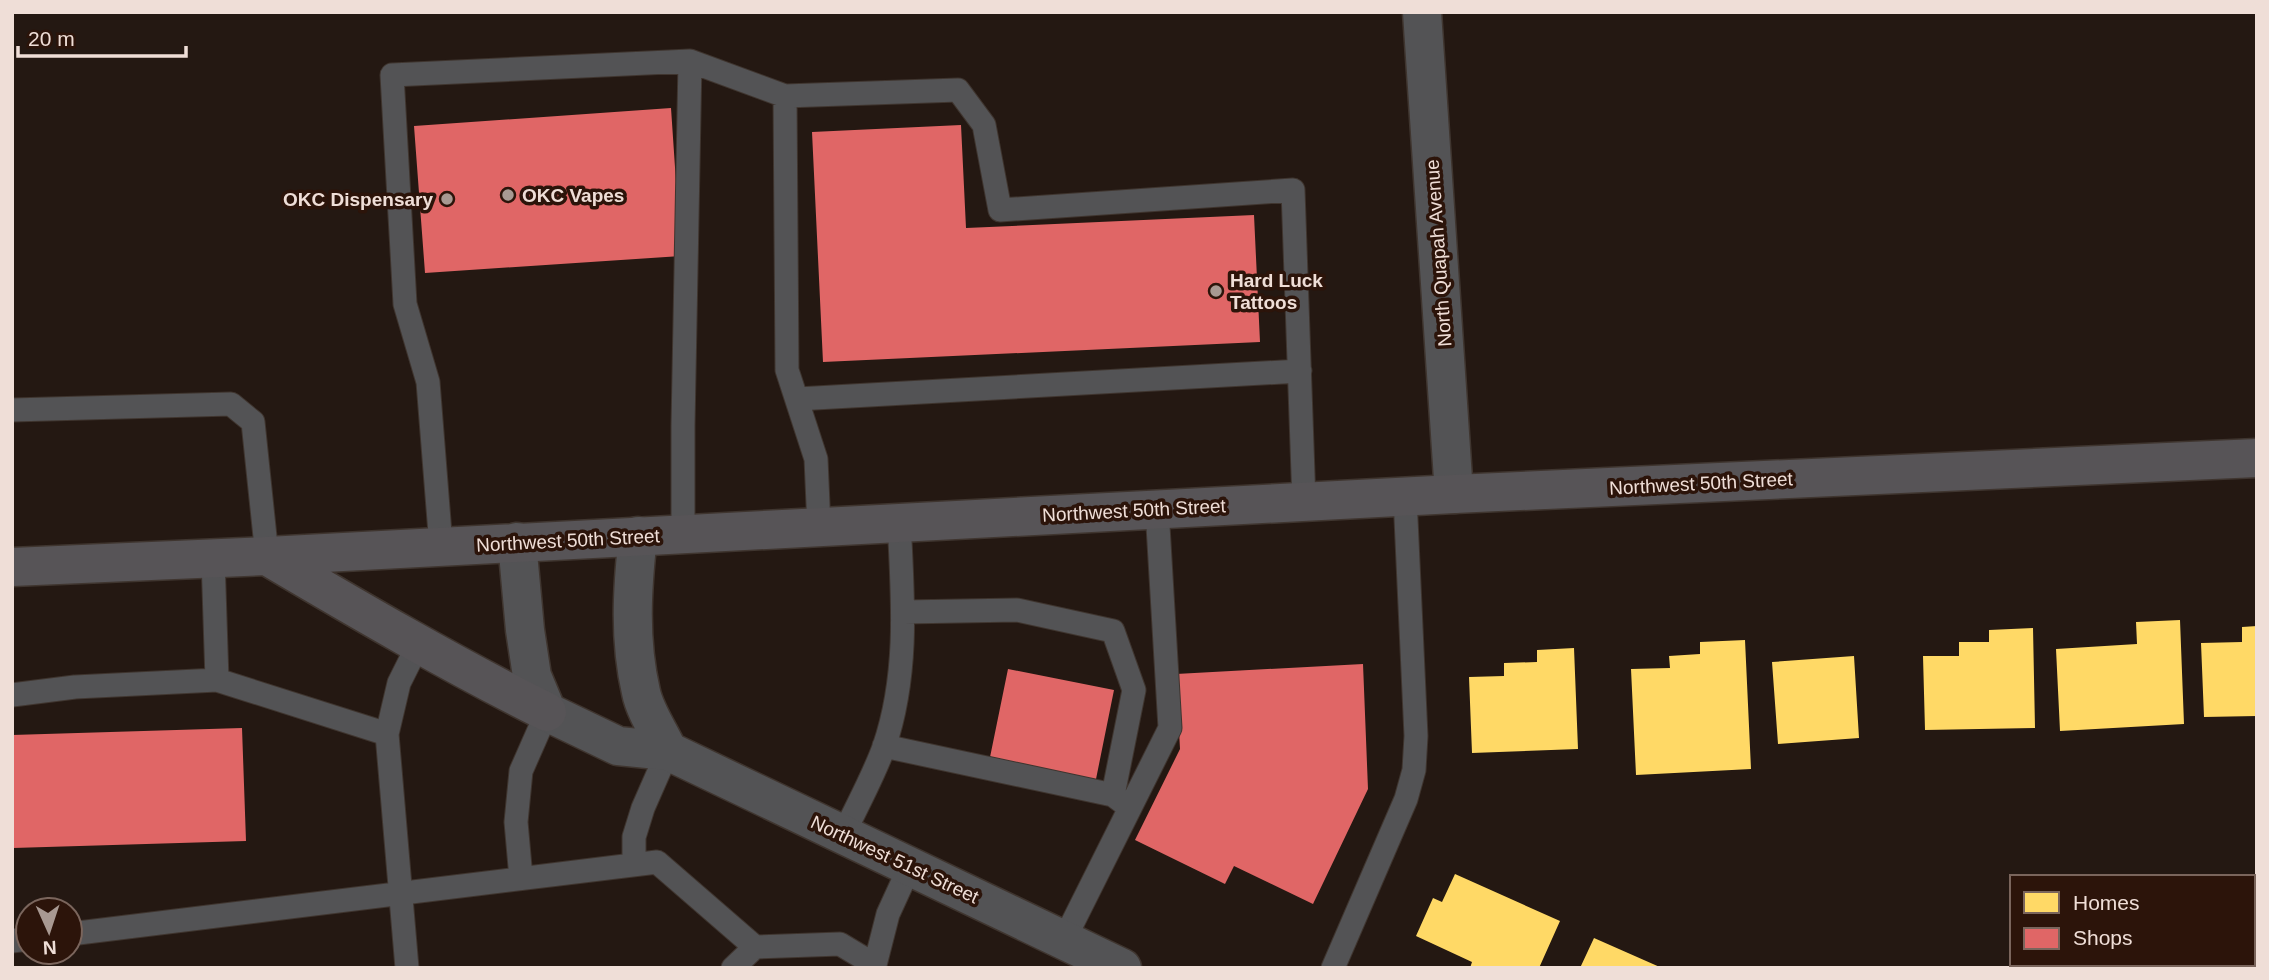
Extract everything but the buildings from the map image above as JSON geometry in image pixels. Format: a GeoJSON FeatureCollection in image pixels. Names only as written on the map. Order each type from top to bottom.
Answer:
{"type":"FeatureCollection","features":[{"type":"Feature","properties":{"kind":"main road","name":"Northwest 50th Street"},"geometry":{"type":"LineString","coordinates":[[12,567],[1454,494],[2257,457]]}},
{"type":"Feature","properties":{"kind":"main road"},"geometry":{"type":"LineString","coordinates":[[267,556],[418,645],[547,712]]}},
{"type":"Feature","properties":{"kind":"street","name":"North Quapah Avenue"},"geometry":{"type":"LineString","coordinates":[[1422,12],[1454,494]]}},
{"type":"Feature","properties":{"kind":"street"},"geometry":{"type":"LineString","coordinates":[[638,536],[631,598],[641,695],[668,751]]}},
{"type":"Feature","properties":{"kind":"street"},"geometry":{"type":"LineString","coordinates":[[517,542],[530,665],[547,712]]}},
{"type":"Feature","properties":{"kind":"street","name":"Northwest 51st Street"},"geometry":{"type":"LineString","coordinates":[[547,712],[618,746],[668,751],[1122,968]]}},
{"type":"Feature","properties":{"kind":"lane"},"geometry":{"type":"LineString","coordinates":[[683,534],[690,61]]}},
{"type":"Feature","properties":{"kind":"lane"},"geometry":{"type":"LineString","coordinates":[[441,547],[428,382],[405,304],[392,75],[690,61],[785,96],[958,90],[984,125],[1000,210],[1293,190],[1304,502]]}},
{"type":"Feature","properties":{"kind":"lane"},"geometry":{"type":"LineString","coordinates":[[785,96],[787,370],[816,459],[819,527]]}},
{"type":"Feature","properties":{"kind":"lane"},"geometry":{"type":"LineString","coordinates":[[797,399],[1300,371]]}},
{"type":"Feature","properties":{"kind":"lane"},"geometry":{"type":"LineString","coordinates":[[12,410],[231,404],[253,422],[267,556]]}},
{"type":"Feature","properties":{"kind":"lane"},"geometry":{"type":"LineString","coordinates":[[1333,968],[1406,799],[1414,770],[1416,736],[1405,497]]}},
{"type":"Feature","properties":{"kind":"lane"},"geometry":{"type":"LineString","coordinates":[[1064,940],[1121,802],[1170,728],[1157,509]]}},
{"type":"Feature","properties":{"kind":"lane"},"geometry":{"type":"LineString","coordinates":[[843,835],[872,776],[894,709],[901,662],[904,612],[899,522]]}},
{"type":"Feature","properties":{"kind":"lane"},"geometry":{"type":"LineString","coordinates":[[213,558],[217,680]]}},
{"type":"Feature","properties":{"kind":"lane"},"geometry":{"type":"LineString","coordinates":[[904,612],[1017,610],[1114,631],[1134,690],[1121,802]]}},
{"type":"Feature","properties":{"kind":"lane"},"geometry":{"type":"LineString","coordinates":[[407,968],[387,734],[399,683],[418,645]]}},
{"type":"Feature","properties":{"kind":"lane"},"geometry":{"type":"LineString","coordinates":[[12,695],[75,687],[217,680],[387,734]]}},
{"type":"Feature","properties":{"kind":"lane"},"geometry":{"type":"LineString","coordinates":[[521,878],[516,822],[521,771],[547,712]]}},
{"type":"Feature","properties":{"kind":"lane"},"geometry":{"type":"LineString","coordinates":[[884,746],[1121,802]]}},
{"type":"Feature","properties":{"kind":"lane"},"geometry":{"type":"LineString","coordinates":[[634,864],[634,837],[637,827],[668,751]]}},
{"type":"Feature","properties":{"kind":"lane"},"geometry":{"type":"LineString","coordinates":[[84,932],[657,862],[755,947]]}},
{"type":"Feature","properties":{"kind":"lane"},"geometry":{"type":"LineString","coordinates":[[733,968],[755,947],[841,944],[877,967],[888,914],[910,866]]}},
{"type":"Feature","properties":{"kind":"place","name":"OKC Vapes"},"geometry":{"type":"Point","coordinates":[508,195]}},
{"type":"Feature","properties":{"kind":"place","name":"OKC Dispensary"},"geometry":{"type":"Point","coordinates":[447,199]}},
{"type":"Feature","properties":{"kind":"place","name":"Hard Luck Tattoos"},"geometry":{"type":"Point","coordinates":[1216,291]}}]}
